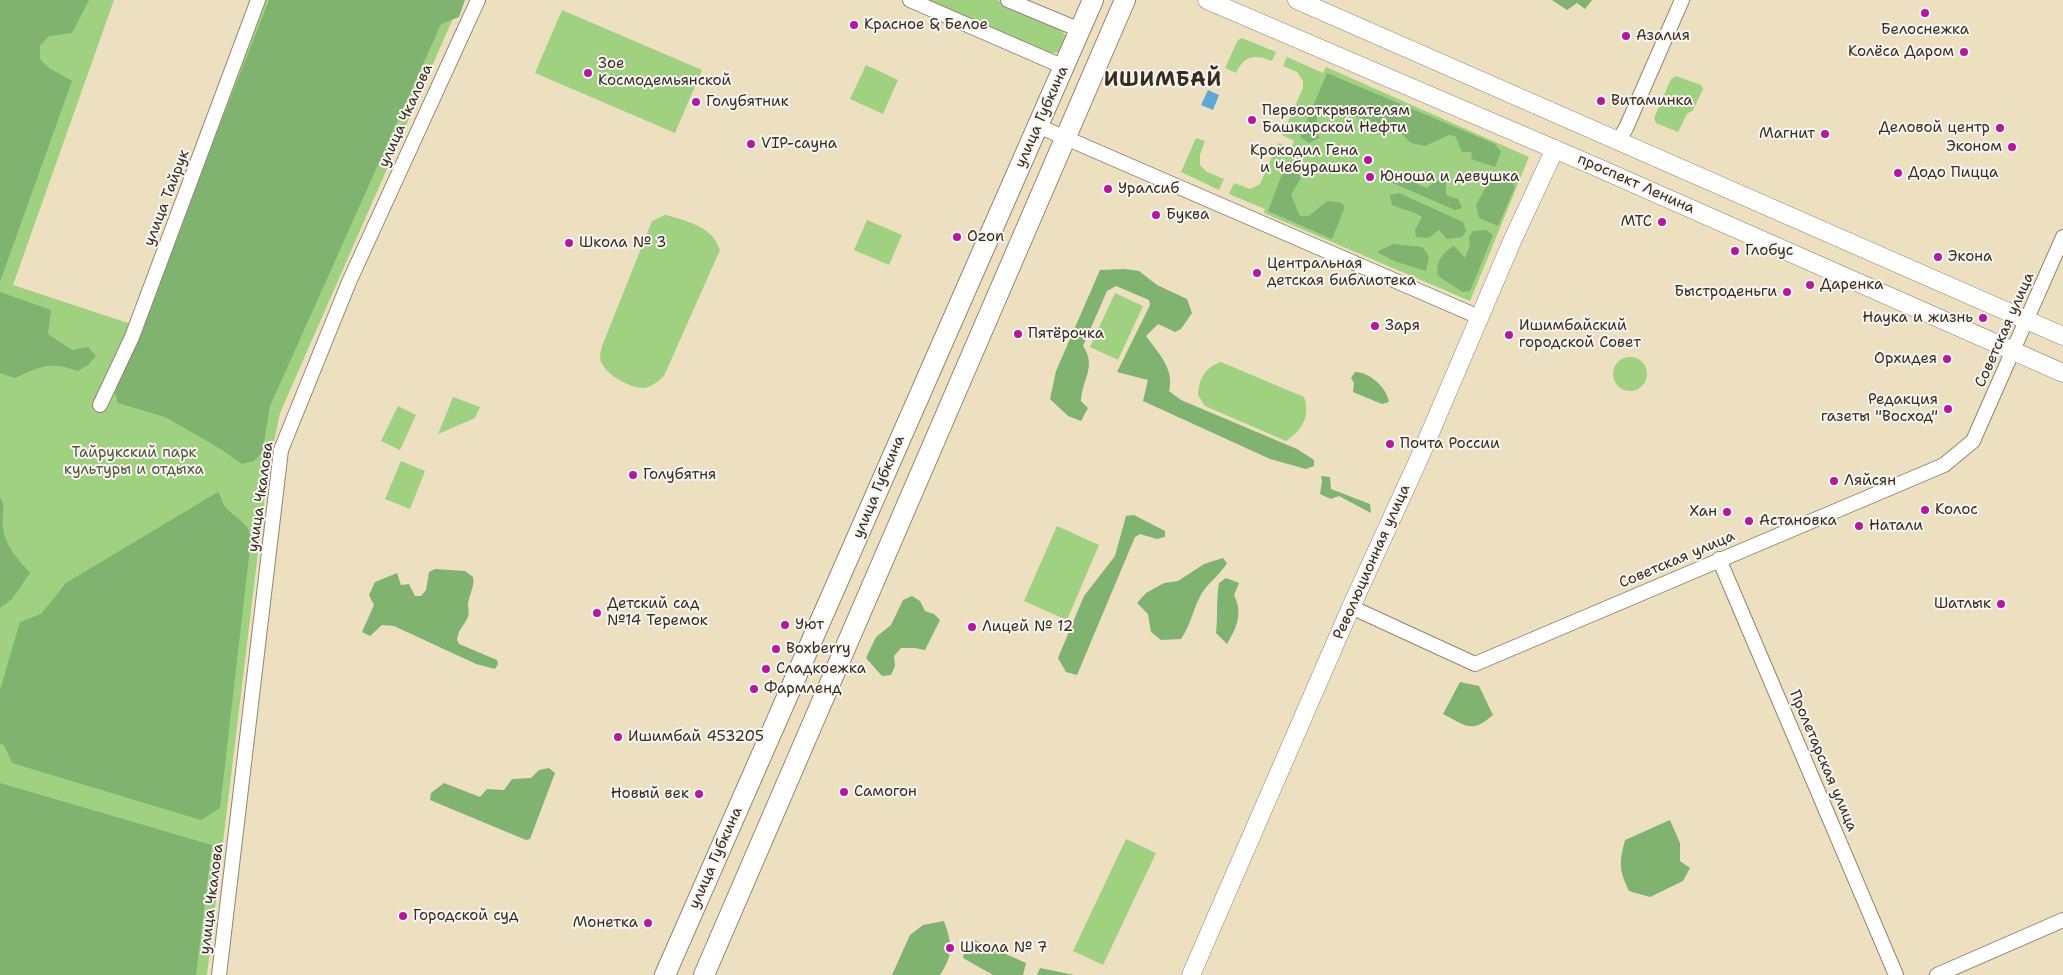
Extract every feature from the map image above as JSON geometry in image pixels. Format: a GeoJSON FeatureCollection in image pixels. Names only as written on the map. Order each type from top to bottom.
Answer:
{"type":"FeatureCollection","features":[{"type":"Feature","properties":{"kind":"main road","name":"улица Губкина"},"geometry":{"type":"LineString","coordinates":[[665,975],[1093,0]]}},
{"type":"Feature","properties":{"kind":"main road","name":"улица Губкина"},"geometry":{"type":"LineString","coordinates":[[704,975],[1125,0]]}},
{"type":"Feature","properties":{"kind":"street","name":"улица Тайрук"},"geometry":{"type":"LineString","coordinates":[[100,404],[132,336],[258,0]]}},
{"type":"Feature","properties":{"kind":"street","name":"улица Чкалова"},"geometry":{"type":"LineString","coordinates":[[219,975],[281,450],[349,282],[478,0]]}},
{"type":"Feature","properties":{"kind":"street"},"geometry":{"type":"LineString","coordinates":[[910,0],[1064,67]]}},
{"type":"Feature","properties":{"kind":"street"},"geometry":{"type":"LineString","coordinates":[[1008,0],[1080,30]]}},
{"type":"Feature","properties":{"kind":"street","name":"проспект Ленина"},"geometry":{"type":"LineString","coordinates":[[1207,0],[1555,149],[2063,373]]}},
{"type":"Feature","properties":{"kind":"street"},"geometry":{"type":"LineString","coordinates":[[1297,0],[2063,336]]}},
{"type":"Feature","properties":{"kind":"street"},"geometry":{"type":"LineString","coordinates":[[1618,141],[1626,128],[1682,0]]}},
{"type":"Feature","properties":{"kind":"street"},"geometry":{"type":"LineString","coordinates":[[1038,126],[1479,317]]}},
{"type":"Feature","properties":{"kind":"street","name":"Революционная улица"},"geometry":{"type":"LineString","coordinates":[[1191,975],[1351,606],[1418,461],[1524,214],[1555,149]]}},
{"type":"Feature","properties":{"kind":"street","name":"Советская улица"},"geometry":{"type":"LineString","coordinates":[[1351,606],[1475,664],[1944,465],[1973,441],[2063,237]]}},
{"type":"Feature","properties":{"kind":"street","name":"Пролетарская улица"},"geometry":{"type":"LineString","coordinates":[[1719,559],[1896,975]]}},
{"type":"Feature","properties":{"kind":"street"},"geometry":{"type":"LineString","coordinates":[[1938,975],[2063,920]]}},
{"type":"Feature","properties":{"kind":"green space","name":"Тайрукский парк культуры и отдыха"},"geometry":{"type":"Polygon","coordinates":[[[0,0],[114,0],[13,285],[137,326],[264,0],[461,0],[280,413],[268,470],[207,975],[0,975],[0,0]]]}},
{"type":"Feature","properties":{"kind":"green space"},"geometry":{"type":"Polygon","coordinates":[[[0,0],[89,0],[72,33],[49,36],[40,46],[40,59],[49,68],[72,81],[0,282],[0,0]]]}},
{"type":"Feature","properties":{"kind":"green space"},"geometry":{"type":"Polygon","coordinates":[[[269,0],[465,0],[459,17],[441,24],[270,406],[262,453],[254,461],[242,464],[219,448],[165,417],[118,403],[115,393],[269,0]]]}},
{"type":"Feature","properties":{"kind":"green space"},"geometry":{"type":"Polygon","coordinates":[[[925,0],[997,0],[1058,27],[1068,38],[1062,51],[1050,54],[925,0]]]}},
{"type":"Feature","properties":{"kind":"green space"},"geometry":{"type":"Polygon","coordinates":[[[1552,0],[1592,0],[1585,9],[1577,3],[1567,10],[1552,0]]]}},
{"type":"Feature","properties":{"kind":"green space"},"geometry":{"type":"Polygon","coordinates":[[[562,10],[702,70],[675,133],[535,73],[562,10]]]}},
{"type":"Feature","properties":{"kind":"green space"},"geometry":{"type":"Polygon","coordinates":[[[1242,38],[1276,52],[1272,61],[1260,57],[1246,59],[1236,73],[1225,68],[1238,40],[1242,38]]]}},
{"type":"Feature","properties":{"kind":"green space"},"geometry":{"type":"Polygon","coordinates":[[[1287,57],[1323,73],[1326,67],[1529,157],[1470,301],[1264,213],[1265,209],[1229,194],[1234,183],[1250,189],[1260,184],[1278,143],[1291,148],[1294,141],[1282,135],[1303,88],[1303,81],[1297,72],[1283,66],[1287,57]]]}},
{"type":"Feature","properties":{"kind":"green space"},"geometry":{"type":"Polygon","coordinates":[[[866,65],[898,80],[883,114],[850,99],[866,65]]]}},
{"type":"Feature","properties":{"kind":"green space"},"geometry":{"type":"Polygon","coordinates":[[[1327,73],[1495,144],[1501,152],[1495,167],[1471,159],[1472,152],[1462,152],[1455,136],[1449,135],[1425,146],[1411,143],[1394,126],[1387,128],[1354,116],[1337,116],[1328,106],[1316,109],[1319,138],[1309,143],[1300,137],[1327,73]]]}},
{"type":"Feature","properties":{"kind":"green space"},"geometry":{"type":"Polygon","coordinates":[[[1676,76],[1701,85],[1703,89],[1693,110],[1687,114],[1678,132],[1656,123],[1654,118],[1671,79],[1676,76]]]}},
{"type":"Feature","properties":{"kind":"green space"},"geometry":{"type":"Polygon","coordinates":[[[1196,138],[1205,141],[1200,155],[1200,165],[1207,172],[1224,179],[1219,190],[1181,172],[1196,138]]]}},
{"type":"Feature","properties":{"kind":"green space"},"geometry":{"type":"Polygon","coordinates":[[[1293,163],[1301,178],[1291,195],[1300,216],[1309,216],[1327,201],[1339,202],[1344,205],[1332,239],[1268,211],[1286,164],[1293,163]]]}},
{"type":"Feature","properties":{"kind":"green space"},"geometry":{"type":"Polygon","coordinates":[[[1388,171],[1427,188],[1435,181],[1442,179],[1446,181],[1446,195],[1458,199],[1462,208],[1455,210],[1386,180],[1383,173],[1388,171]]]}},
{"type":"Feature","properties":{"kind":"green space"},"geometry":{"type":"Polygon","coordinates":[[[1494,172],[1505,174],[1515,187],[1498,226],[1479,218],[1476,205],[1494,172]]]}},
{"type":"Feature","properties":{"kind":"green space"},"geometry":{"type":"Polygon","coordinates":[[[1399,193],[1463,222],[1466,231],[1462,237],[1447,239],[1439,230],[1429,238],[1416,237],[1415,230],[1422,217],[1414,212],[1392,205],[1390,195],[1399,193]]]}},
{"type":"Feature","properties":{"kind":"green space"},"geometry":{"type":"Polygon","coordinates":[[[665,215],[702,228],[716,241],[720,250],[664,376],[655,384],[644,388],[632,386],[613,376],[601,362],[600,354],[652,221],[665,215]]]}},
{"type":"Feature","properties":{"kind":"green space"},"geometry":{"type":"Polygon","coordinates":[[[867,220],[902,235],[889,265],[854,250],[867,220]]]}},
{"type":"Feature","properties":{"kind":"green space"},"geometry":{"type":"Polygon","coordinates":[[[1486,230],[1493,235],[1470,291],[1463,292],[1438,276],[1437,271],[1440,258],[1446,251],[1454,246],[1465,258],[1470,245],[1469,237],[1473,231],[1486,230]]]}},
{"type":"Feature","properties":{"kind":"green space"},"geometry":{"type":"Polygon","coordinates":[[[1393,244],[1422,247],[1429,256],[1426,271],[1394,261],[1377,252],[1393,244]]]}},
{"type":"Feature","properties":{"kind":"green space"},"geometry":{"type":"Polygon","coordinates":[[[1124,269],[1139,271],[1157,285],[1187,299],[1192,313],[1181,329],[1175,332],[1158,324],[1146,336],[1168,368],[1170,376],[1169,391],[1181,400],[1297,449],[1314,460],[1314,466],[1306,469],[1270,459],[1143,401],[1148,380],[1117,372],[1150,305],[1149,300],[1116,286],[1107,291],[1083,346],[1089,360],[1089,367],[1081,401],[1088,408],[1081,421],[1068,416],[1050,399],[1056,371],[1100,270],[1124,269]]]}},
{"type":"Feature","properties":{"kind":"green space"},"geometry":{"type":"Polygon","coordinates":[[[0,292],[51,310],[48,334],[72,350],[88,347],[96,356],[88,365],[78,371],[60,366],[46,366],[15,378],[0,373],[0,292]]]}},
{"type":"Feature","properties":{"kind":"green space"},"geometry":{"type":"Polygon","coordinates":[[[1115,293],[1143,306],[1118,360],[1090,347],[1115,293]]]}},
{"type":"Feature","properties":{"kind":"green space"},"geometry":{"type":"Polygon","coordinates":[[[1630,357],[1642,362],[1647,374],[1642,386],[1630,391],[1618,386],[1613,374],[1618,362],[1630,357]]]}},
{"type":"Feature","properties":{"kind":"green space"},"geometry":{"type":"Polygon","coordinates":[[[1221,362],[1304,397],[1306,416],[1297,432],[1286,441],[1205,406],[1198,395],[1201,379],[1207,370],[1221,362]]]}},
{"type":"Feature","properties":{"kind":"green space"},"geometry":{"type":"Polygon","coordinates":[[[1355,372],[1366,375],[1377,382],[1385,391],[1389,402],[1382,404],[1353,392],[1354,383],[1351,378],[1355,372]]]}},
{"type":"Feature","properties":{"kind":"green space"},"geometry":{"type":"Polygon","coordinates":[[[453,397],[480,407],[475,418],[438,434],[453,397]]]}},
{"type":"Feature","properties":{"kind":"green space"},"geometry":{"type":"Polygon","coordinates":[[[398,406],[416,415],[400,450],[381,441],[398,406]]]}},
{"type":"Feature","properties":{"kind":"green space"},"geometry":{"type":"Polygon","coordinates":[[[401,461],[425,471],[410,509],[385,499],[401,461]]]}},
{"type":"Feature","properties":{"kind":"green space"},"geometry":{"type":"Polygon","coordinates":[[[1321,476],[1330,477],[1331,489],[1370,504],[1371,513],[1339,496],[1331,499],[1320,494],[1321,476]]]}},
{"type":"Feature","properties":{"kind":"green space"},"geometry":{"type":"Polygon","coordinates":[[[218,492],[228,510],[248,528],[251,539],[220,808],[201,820],[12,763],[4,745],[0,744],[0,690],[20,622],[41,614],[66,583],[218,492]]]}},
{"type":"Feature","properties":{"kind":"green space"},"geometry":{"type":"Polygon","coordinates":[[[0,497],[3,505],[3,528],[7,542],[13,553],[30,573],[12,599],[0,608],[0,497]]]}},
{"type":"Feature","properties":{"kind":"green space"},"geometry":{"type":"Polygon","coordinates":[[[1134,515],[1165,531],[1165,537],[1157,539],[1140,534],[1135,537],[1077,675],[1066,672],[1058,658],[1084,596],[1115,556],[1126,516],[1134,515]]]}},
{"type":"Feature","properties":{"kind":"green space"},"geometry":{"type":"Polygon","coordinates":[[[1057,526],[1099,545],[1067,620],[1024,601],[1057,526]]]}},
{"type":"Feature","properties":{"kind":"green space"},"geometry":{"type":"Polygon","coordinates":[[[1223,558],[1227,563],[1202,593],[1181,639],[1161,640],[1151,632],[1148,614],[1137,603],[1146,593],[1164,583],[1178,581],[1204,564],[1223,558]]]}},
{"type":"Feature","properties":{"kind":"green space"},"geometry":{"type":"Polygon","coordinates":[[[435,569],[465,571],[473,577],[468,615],[457,640],[459,644],[497,660],[498,664],[495,669],[476,664],[394,626],[382,625],[370,636],[362,632],[374,605],[369,595],[375,582],[397,573],[401,585],[409,584],[415,596],[421,596],[426,590],[429,572],[435,569]]]}},
{"type":"Feature","properties":{"kind":"green space"},"geometry":{"type":"Polygon","coordinates":[[[1226,578],[1239,583],[1234,595],[1238,608],[1238,620],[1227,644],[1216,633],[1219,583],[1226,578]]]}},
{"type":"Feature","properties":{"kind":"green space"},"geometry":{"type":"Polygon","coordinates":[[[912,596],[920,601],[925,611],[934,614],[940,620],[925,650],[901,648],[894,656],[895,666],[891,675],[882,676],[866,658],[876,637],[891,625],[903,600],[912,596]]]}},
{"type":"Feature","properties":{"kind":"green space"},"geometry":{"type":"Polygon","coordinates":[[[1460,682],[1479,686],[1493,715],[1479,725],[1464,725],[1443,714],[1460,682]]]}},
{"type":"Feature","properties":{"kind":"green space"},"geometry":{"type":"Polygon","coordinates":[[[549,768],[555,773],[530,839],[526,840],[430,800],[431,793],[444,783],[480,797],[487,789],[504,790],[512,779],[531,778],[539,770],[549,768]]]}},
{"type":"Feature","properties":{"kind":"green space"},"geometry":{"type":"Polygon","coordinates":[[[0,783],[212,845],[196,975],[0,975],[0,783]]]}},
{"type":"Feature","properties":{"kind":"green space"},"geometry":{"type":"Polygon","coordinates":[[[1670,820],[1680,843],[1680,861],[1690,868],[1683,881],[1650,897],[1629,891],[1621,866],[1625,840],[1670,820]]]}},
{"type":"Feature","properties":{"kind":"green space"},"geometry":{"type":"Polygon","coordinates":[[[1126,839],[1156,853],[1103,965],[1073,951],[1126,839]]]}},
{"type":"Feature","properties":{"kind":"green space"},"geometry":{"type":"Polygon","coordinates":[[[944,921],[949,936],[950,955],[940,975],[892,975],[910,935],[923,925],[944,921]]]}},
{"type":"Feature","properties":{"kind":"green space"},"geometry":{"type":"Polygon","coordinates":[[[974,940],[1026,963],[1023,975],[993,975],[963,958],[965,946],[974,940]]]}},
{"type":"Feature","properties":{"kind":"green space"},"geometry":{"type":"Polygon","coordinates":[[[1040,968],[1074,975],[1037,975],[1040,968]]]}},
{"type":"Feature","properties":{"kind":"water"},"geometry":{"type":"Polygon","coordinates":[[[1208,90],[1219,95],[1213,110],[1201,105],[1208,90]]]}},
{"type":"Feature","properties":{"kind":"place","name":"Белоснежка"},"geometry":{"type":"Point","coordinates":[1925,13]}},
{"type":"Feature","properties":{"kind":"place","name":"Красное & Белое"},"geometry":{"type":"Point","coordinates":[854,25]}},
{"type":"Feature","properties":{"kind":"place","name":"Азалия"},"geometry":{"type":"Point","coordinates":[1626,36]}},
{"type":"Feature","properties":{"kind":"place","name":"Колёса Даром"},"geometry":{"type":"Point","coordinates":[1964,52]}},
{"type":"Feature","properties":{"kind":"place","name":"Зое Космодемьянской"},"geometry":{"type":"Point","coordinates":[588,73]}},
{"type":"Feature","properties":{"kind":"place","name":"Витаминка"},"geometry":{"type":"Point","coordinates":[1601,101]}},
{"type":"Feature","properties":{"kind":"place","name":"Голубятник"},"geometry":{"type":"Point","coordinates":[696,102]}},
{"type":"Feature","properties":{"kind":"place","name":"Первооткрывателям Башкирской Нефти"},"geometry":{"type":"Point","coordinates":[1252,120]}},
{"type":"Feature","properties":{"kind":"place","name":"Деловой центр"},"geometry":{"type":"Point","coordinates":[2000,128]}},
{"type":"Feature","properties":{"kind":"place","name":"Магнит"},"geometry":{"type":"Point","coordinates":[1825,134]}},
{"type":"Feature","properties":{"kind":"place","name":"VIP-сауна"},"geometry":{"type":"Point","coordinates":[751,144]}},
{"type":"Feature","properties":{"kind":"place","name":"Эконом"},"geometry":{"type":"Point","coordinates":[2012,147]}},
{"type":"Feature","properties":{"kind":"place","name":"Крокодил Гена и Чебурашка"},"geometry":{"type":"Point","coordinates":[1368,160]}},
{"type":"Feature","properties":{"kind":"place","name":"Додо Пицца"},"geometry":{"type":"Point","coordinates":[1898,173]}},
{"type":"Feature","properties":{"kind":"place","name":"Юноша и девушка"},"geometry":{"type":"Point","coordinates":[1370,177]}},
{"type":"Feature","properties":{"kind":"place","name":"Уралсиб"},"geometry":{"type":"Point","coordinates":[1108,189]}},
{"type":"Feature","properties":{"kind":"place","name":"Буква"},"geometry":{"type":"Point","coordinates":[1156,215]}},
{"type":"Feature","properties":{"kind":"place","name":"МТС"},"geometry":{"type":"Point","coordinates":[1662,222]}},
{"type":"Feature","properties":{"kind":"place","name":"Ozon"},"geometry":{"type":"Point","coordinates":[957,237]}},
{"type":"Feature","properties":{"kind":"place","name":"Школа № 3"},"geometry":{"type":"Point","coordinates":[569,243]}},
{"type":"Feature","properties":{"kind":"place","name":"Глобус"},"geometry":{"type":"Point","coordinates":[1735,251]}},
{"type":"Feature","properties":{"kind":"place","name":"Экона"},"geometry":{"type":"Point","coordinates":[1938,257]}},
{"type":"Feature","properties":{"kind":"place","name":"Центральная детская библиотека"},"geometry":{"type":"Point","coordinates":[1257,273]}},
{"type":"Feature","properties":{"kind":"place","name":"Даренка"},"geometry":{"type":"Point","coordinates":[1810,285]}},
{"type":"Feature","properties":{"kind":"place","name":"Быстроденьги"},"geometry":{"type":"Point","coordinates":[1787,292]}},
{"type":"Feature","properties":{"kind":"place","name":"Наука и жизнь"},"geometry":{"type":"Point","coordinates":[1983,318]}},
{"type":"Feature","properties":{"kind":"place","name":"Заря"},"geometry":{"type":"Point","coordinates":[1375,326]}},
{"type":"Feature","properties":{"kind":"place","name":"Пятёрочка"},"geometry":{"type":"Point","coordinates":[1018,334]}},
{"type":"Feature","properties":{"kind":"place","name":"Ишимбайский городской Совет"},"geometry":{"type":"Point","coordinates":[1509,335]}},
{"type":"Feature","properties":{"kind":"place","name":"Орхидея"},"geometry":{"type":"Point","coordinates":[1947,359]}},
{"type":"Feature","properties":{"kind":"place","name":"Редакция газеты \"Восход\""},"geometry":{"type":"Point","coordinates":[1948,409]}},
{"type":"Feature","properties":{"kind":"place","name":"Почта России"},"geometry":{"type":"Point","coordinates":[1390,444]}},
{"type":"Feature","properties":{"kind":"place","name":"Голубятня"},"geometry":{"type":"Point","coordinates":[633,475]}},
{"type":"Feature","properties":{"kind":"place","name":"Ляйсян"},"geometry":{"type":"Point","coordinates":[1834,481]}},
{"type":"Feature","properties":{"kind":"place","name":"Колос"},"geometry":{"type":"Point","coordinates":[1925,510]}},
{"type":"Feature","properties":{"kind":"place","name":"Хан"},"geometry":{"type":"Point","coordinates":[1727,512]}},
{"type":"Feature","properties":{"kind":"place","name":"Астановка"},"geometry":{"type":"Point","coordinates":[1749,521]}},
{"type":"Feature","properties":{"kind":"place","name":"Натали"},"geometry":{"type":"Point","coordinates":[1859,526]}},
{"type":"Feature","properties":{"kind":"place","name":"Шатлык"},"geometry":{"type":"Point","coordinates":[2001,604]}},
{"type":"Feature","properties":{"kind":"place","name":"Детский сад №14 Теремок"},"geometry":{"type":"Point","coordinates":[597,613]}},
{"type":"Feature","properties":{"kind":"place","name":"Уют"},"geometry":{"type":"Point","coordinates":[785,625]}},
{"type":"Feature","properties":{"kind":"place","name":"Лицей № 12"},"geometry":{"type":"Point","coordinates":[972,627]}},
{"type":"Feature","properties":{"kind":"place","name":"Boxberry"},"geometry":{"type":"Point","coordinates":[776,649]}},
{"type":"Feature","properties":{"kind":"place","name":"Сладкоежка"},"geometry":{"type":"Point","coordinates":[766,669]}},
{"type":"Feature","properties":{"kind":"place","name":"Фармленд"},"geometry":{"type":"Point","coordinates":[754,689]}},
{"type":"Feature","properties":{"kind":"place","name":"Ишимбай 453205"},"geometry":{"type":"Point","coordinates":[618,737]}},
{"type":"Feature","properties":{"kind":"place","name":"Самогон"},"geometry":{"type":"Point","coordinates":[844,792]}},
{"type":"Feature","properties":{"kind":"place","name":"Новый век"},"geometry":{"type":"Point","coordinates":[699,794]}},
{"type":"Feature","properties":{"kind":"place","name":"Городской суд"},"geometry":{"type":"Point","coordinates":[403,916]}},
{"type":"Feature","properties":{"kind":"place","name":"Монетка"},"geometry":{"type":"Point","coordinates":[648,923]}},
{"type":"Feature","properties":{"kind":"place","name":"Школа № 7"},"geometry":{"type":"Point","coordinates":[950,948]}},
{"type":"Feature","properties":{"kind":"district","name":"ИШИМБАЙ"},"geometry":{"type":"Point","coordinates":[1163,81]}}]}
